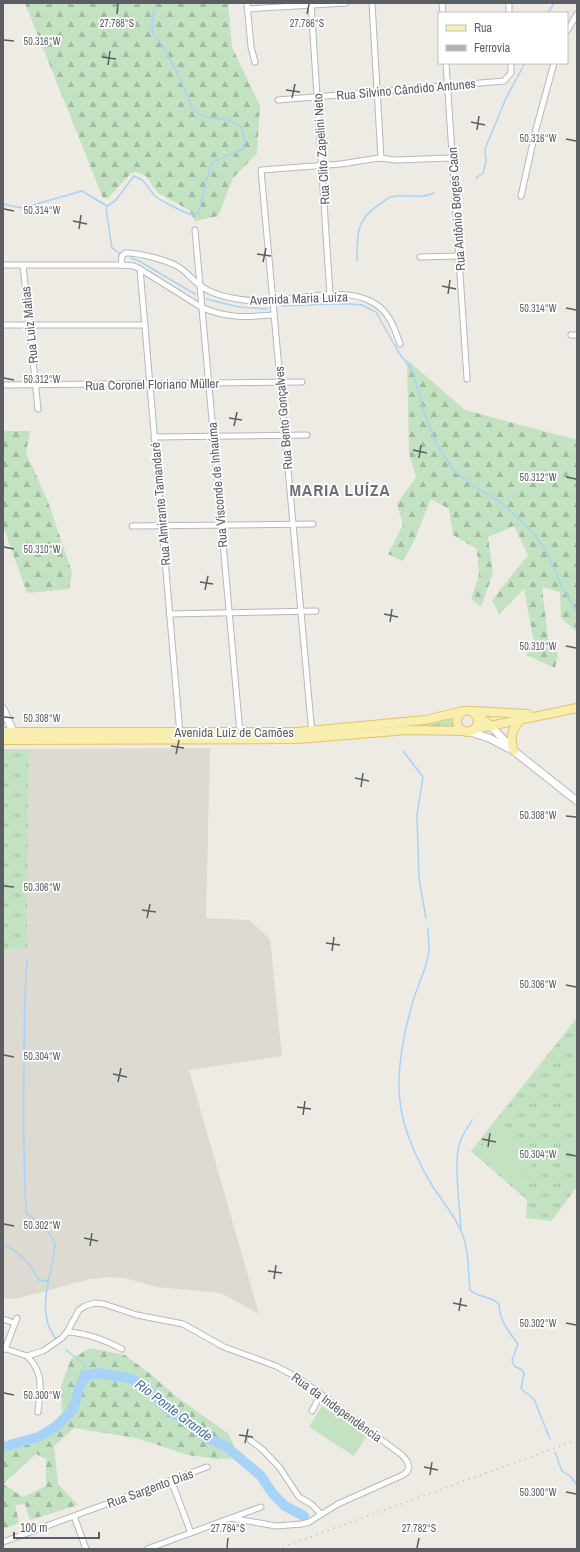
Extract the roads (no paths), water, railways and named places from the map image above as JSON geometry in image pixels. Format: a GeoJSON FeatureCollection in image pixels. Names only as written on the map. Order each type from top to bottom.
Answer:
{"type":"FeatureCollection","features":[{"type":"Feature","properties":{"kind":"main road"},"geometry":{"type":"LineString","coordinates":[[539,714],[577,708]]}},
{"type":"Feature","properties":{"kind":"main road"},"geometry":{"type":"LineString","coordinates":[[3,709],[15,736]]}},
{"type":"Feature","properties":{"kind":"main road","name":"Avenida Luiz de Camões"},"geometry":{"type":"LineString","coordinates":[[312,735],[425,720],[470,711],[539,714]]}},
{"type":"Feature","properties":{"kind":"main road"},"geometry":{"type":"LineString","coordinates":[[470,711],[490,725],[514,751],[577,801]]}},
{"type":"Feature","properties":{"kind":"main road"},"geometry":{"type":"LineString","coordinates":[[470,711],[478,719],[477,726],[470,731]]}},
{"type":"Feature","properties":{"kind":"main road"},"geometry":{"type":"LineString","coordinates":[[470,711],[459,715],[457,721],[459,728],[498,742],[514,751]]}},
{"type":"Feature","properties":{"kind":"main road","name":"Avenida Luiz de Camões"},"geometry":{"type":"LineString","coordinates":[[3,732],[15,736],[240,736],[312,735],[407,730],[470,731],[539,714]]}},
{"type":"Feature","properties":{"kind":"main road"},"geometry":{"type":"LineString","coordinates":[[514,751],[510,742],[511,736],[515,725],[521,718]]}},
{"type":"Feature","properties":{"kind":"main road","name":"Avenida Luiz de Camões"},"geometry":{"type":"LineString","coordinates":[[3,740],[15,736]]}},
{"type":"Feature","properties":{"kind":"street"},"geometry":{"type":"LineString","coordinates":[[247,3],[251,47],[255,62]]}},
{"type":"Feature","properties":{"kind":"street"},"geometry":{"type":"LineString","coordinates":[[247,9],[346,3]]}},
{"type":"Feature","properties":{"kind":"street"},"geometry":{"type":"LineString","coordinates":[[372,3],[381,158]]}},
{"type":"Feature","properties":{"kind":"street","name":"Rua Clito Zapelini Neto"},"geometry":{"type":"LineString","coordinates":[[311,4],[330,295]]}},
{"type":"Feature","properties":{"kind":"street"},"geometry":{"type":"LineString","coordinates":[[568,29],[577,14]]}},
{"type":"Feature","properties":{"kind":"street","name":"Rua Antônio Borges Caon"},"geometry":{"type":"LineString","coordinates":[[446,64],[467,378]]}},
{"type":"Feature","properties":{"kind":"street","name":"Rua Silvino Cândido Antunes"},"geometry":{"type":"LineString","coordinates":[[278,100],[504,81],[509,77],[511,64]]}},
{"type":"Feature","properties":{"kind":"street"},"geometry":{"type":"LineString","coordinates":[[521,196],[536,129],[554,64]]}},
{"type":"Feature","properties":{"kind":"street"},"geometry":{"type":"LineString","coordinates":[[322,165],[381,158],[396,160],[452,158]]}},
{"type":"Feature","properties":{"kind":"street","name":"Rua Bento Gonçalves"},"geometry":{"type":"LineString","coordinates":[[312,735],[261,170],[322,165]]}},
{"type":"Feature","properties":{"kind":"street","name":"Rua Visconde de Inhaúma"},"geometry":{"type":"LineString","coordinates":[[195,230],[240,736]]}},
{"type":"Feature","properties":{"kind":"street","name":"Avenida Maria Luíza"},"geometry":{"type":"LineString","coordinates":[[274,315],[231,317],[202,307],[140,268],[121,265],[122,256],[125,252],[160,259],[180,267],[210,292],[233,298],[273,300],[330,295],[351,295],[369,300],[378,305],[391,320],[400,344]]}},
{"type":"Feature","properties":{"kind":"street"},"geometry":{"type":"LineString","coordinates":[[420,257],[459,256]]}},
{"type":"Feature","properties":{"kind":"street"},"geometry":{"type":"LineString","coordinates":[[3,265],[121,265]]}},
{"type":"Feature","properties":{"kind":"street","name":"Rua Luiz Matias"},"geometry":{"type":"LineString","coordinates":[[23,265],[38,409]]}},
{"type":"Feature","properties":{"kind":"street","name":"Rua Almirante Tamandaré"},"geometry":{"type":"LineString","coordinates":[[140,268],[180,736]]}},
{"type":"Feature","properties":{"kind":"street"},"geometry":{"type":"LineString","coordinates":[[3,325],[145,325]]}},
{"type":"Feature","properties":{"kind":"street","name":"Rua Coronel Floriano Müller"},"geometry":{"type":"LineString","coordinates":[[3,385],[302,382]]}},
{"type":"Feature","properties":{"kind":"street"},"geometry":{"type":"LineString","coordinates":[[154,437],[307,435]]}},
{"type":"Feature","properties":{"kind":"street"},"geometry":{"type":"LineString","coordinates":[[132,526],[313,524]]}},
{"type":"Feature","properties":{"kind":"street"},"geometry":{"type":"LineString","coordinates":[[169,614],[316,611]]}},
{"type":"Feature","properties":{"kind":"street","name":"Rua da Independência"},"geometry":{"type":"LineString","coordinates":[[27,1356],[43,1351],[55,1344],[67,1332],[79,1310],[85,1306],[104,1304],[137,1314],[183,1324],[224,1348],[282,1369],[300,1379],[321,1394],[402,1455],[407,1460],[409,1467],[407,1472],[403,1475],[338,1504],[321,1514]]}},
{"type":"Feature","properties":{"kind":"street"},"geometry":{"type":"LineString","coordinates":[[3,1318],[15,1321],[4,1349],[27,1356],[34,1363],[40,1377],[38,1412]]}},
{"type":"Feature","properties":{"kind":"street"},"geometry":{"type":"LineString","coordinates":[[67,1332],[79,1333],[100,1339],[122,1349]]}},
{"type":"Feature","properties":{"kind":"street"},"geometry":{"type":"LineString","coordinates":[[312,1411],[321,1394]]}},
{"type":"Feature","properties":{"kind":"street"},"geometry":{"type":"LineString","coordinates":[[231,1518],[272,1525],[296,1526],[309,1522],[321,1514],[311,1504],[299,1497],[280,1468],[263,1450],[250,1440]]}},
{"type":"Feature","properties":{"kind":"street","name":"Rua Sargento Dias"},"geometry":{"type":"LineString","coordinates":[[3,1542],[207,1467]]}},
{"type":"Feature","properties":{"kind":"street"},"geometry":{"type":"LineString","coordinates":[[171,1480],[191,1533]]}},
{"type":"Feature","properties":{"kind":"street"},"geometry":{"type":"LineString","coordinates":[[147,1549],[261,1507]]}},
{"type":"Feature","properties":{"kind":"street"},"geometry":{"type":"LineString","coordinates":[[74,1516],[86,1549]]}},
{"type":"Feature","properties":{"kind":"waterway"},"geometry":{"type":"LineString","coordinates":[[3,204],[22,208],[82,191],[107,206],[115,201],[134,176],[144,182],[157,198],[184,212],[193,215],[199,212],[212,163],[225,156],[238,152],[243,148],[245,141],[244,135],[241,128],[236,123],[200,115],[195,111],[171,60],[153,33],[152,22],[156,3]]}},
{"type":"Feature","properties":{"kind":"waterway"},"geometry":{"type":"LineString","coordinates":[[549,12],[554,3]]}},
{"type":"Feature","properties":{"kind":"waterway"},"geometry":{"type":"LineString","coordinates":[[476,178],[483,173],[486,161],[485,149],[506,98],[524,64]]}},
{"type":"Feature","properties":{"kind":"waterway"},"geometry":{"type":"LineString","coordinates":[[357,261],[358,235],[366,215],[391,197],[423,196],[434,193]]}},
{"type":"Feature","properties":{"kind":"waterway"},"geometry":{"type":"LineString","coordinates":[[107,206],[106,209],[112,248],[120,254]]}},
{"type":"Feature","properties":{"kind":"waterway"},"geometry":{"type":"LineString","coordinates":[[131,258],[139,261],[195,294]]}},
{"type":"Feature","properties":{"kind":"waterway"},"geometry":{"type":"LineString","coordinates":[[206,299],[239,307],[267,309]]}},
{"type":"Feature","properties":{"kind":"waterway"},"geometry":{"type":"LineString","coordinates":[[282,306],[350,304],[362,305],[376,312],[399,353],[412,370],[427,421],[437,445],[455,472],[500,502],[535,534],[550,559],[562,587],[577,613]]}},
{"type":"Feature","properties":{"kind":"waterway"},"geometry":{"type":"LineString","coordinates":[[403,751],[423,777],[417,815],[419,879],[426,918]]}},
{"type":"Feature","properties":{"kind":"waterway"},"geometry":{"type":"LineString","coordinates":[[428,928],[428,955],[410,1011],[400,1068],[399,1096],[403,1119],[409,1139],[423,1169],[462,1233],[467,1253],[470,1290],[473,1293],[491,1299],[499,1304],[499,1310],[503,1321],[518,1344],[512,1360],[514,1366],[522,1370],[524,1373],[521,1389],[534,1399],[550,1439]]}},
{"type":"Feature","properties":{"kind":"waterway"},"geometry":{"type":"LineString","coordinates":[[27,961],[24,1018],[24,1160],[26,1212],[47,1230],[53,1238],[55,1245],[45,1304],[49,1327],[55,1338]]}},
{"type":"Feature","properties":{"kind":"waterway"},"geometry":{"type":"LineString","coordinates":[[461,1230],[457,1160],[461,1139],[472,1120]]}},
{"type":"Feature","properties":{"kind":"waterway"},"geometry":{"type":"LineString","coordinates":[[3,1245],[20,1255],[39,1280],[48,1281]]}},
{"type":"Feature","properties":{"kind":"waterway"},"geometry":{"type":"LineString","coordinates":[[66,1350],[85,1365],[85,1376]]}},
{"type":"Feature","properties":{"kind":"waterway","name":"Rio Ponte Grande"},"geometry":{"type":"LineString","coordinates":[[3,1447],[38,1437],[56,1427],[73,1410],[79,1388],[85,1376],[98,1373],[133,1379],[152,1393],[166,1408],[207,1438],[227,1447],[261,1476],[273,1494],[285,1506],[304,1516]]}},
{"type":"Feature","properties":{"kind":"waterway"},"geometry":{"type":"LineString","coordinates":[[555,1452],[562,1471],[571,1477],[577,1485]]}},
{"type":"Feature","properties":{"kind":"railway"},"geometry":{"type":"LineString","coordinates":[[277,1549],[577,1440]]}},
{"type":"Feature","properties":{"kind":"district","name":"MARIA LUÍZA"},"geometry":{"type":"Point","coordinates":[340,490]}}]}
